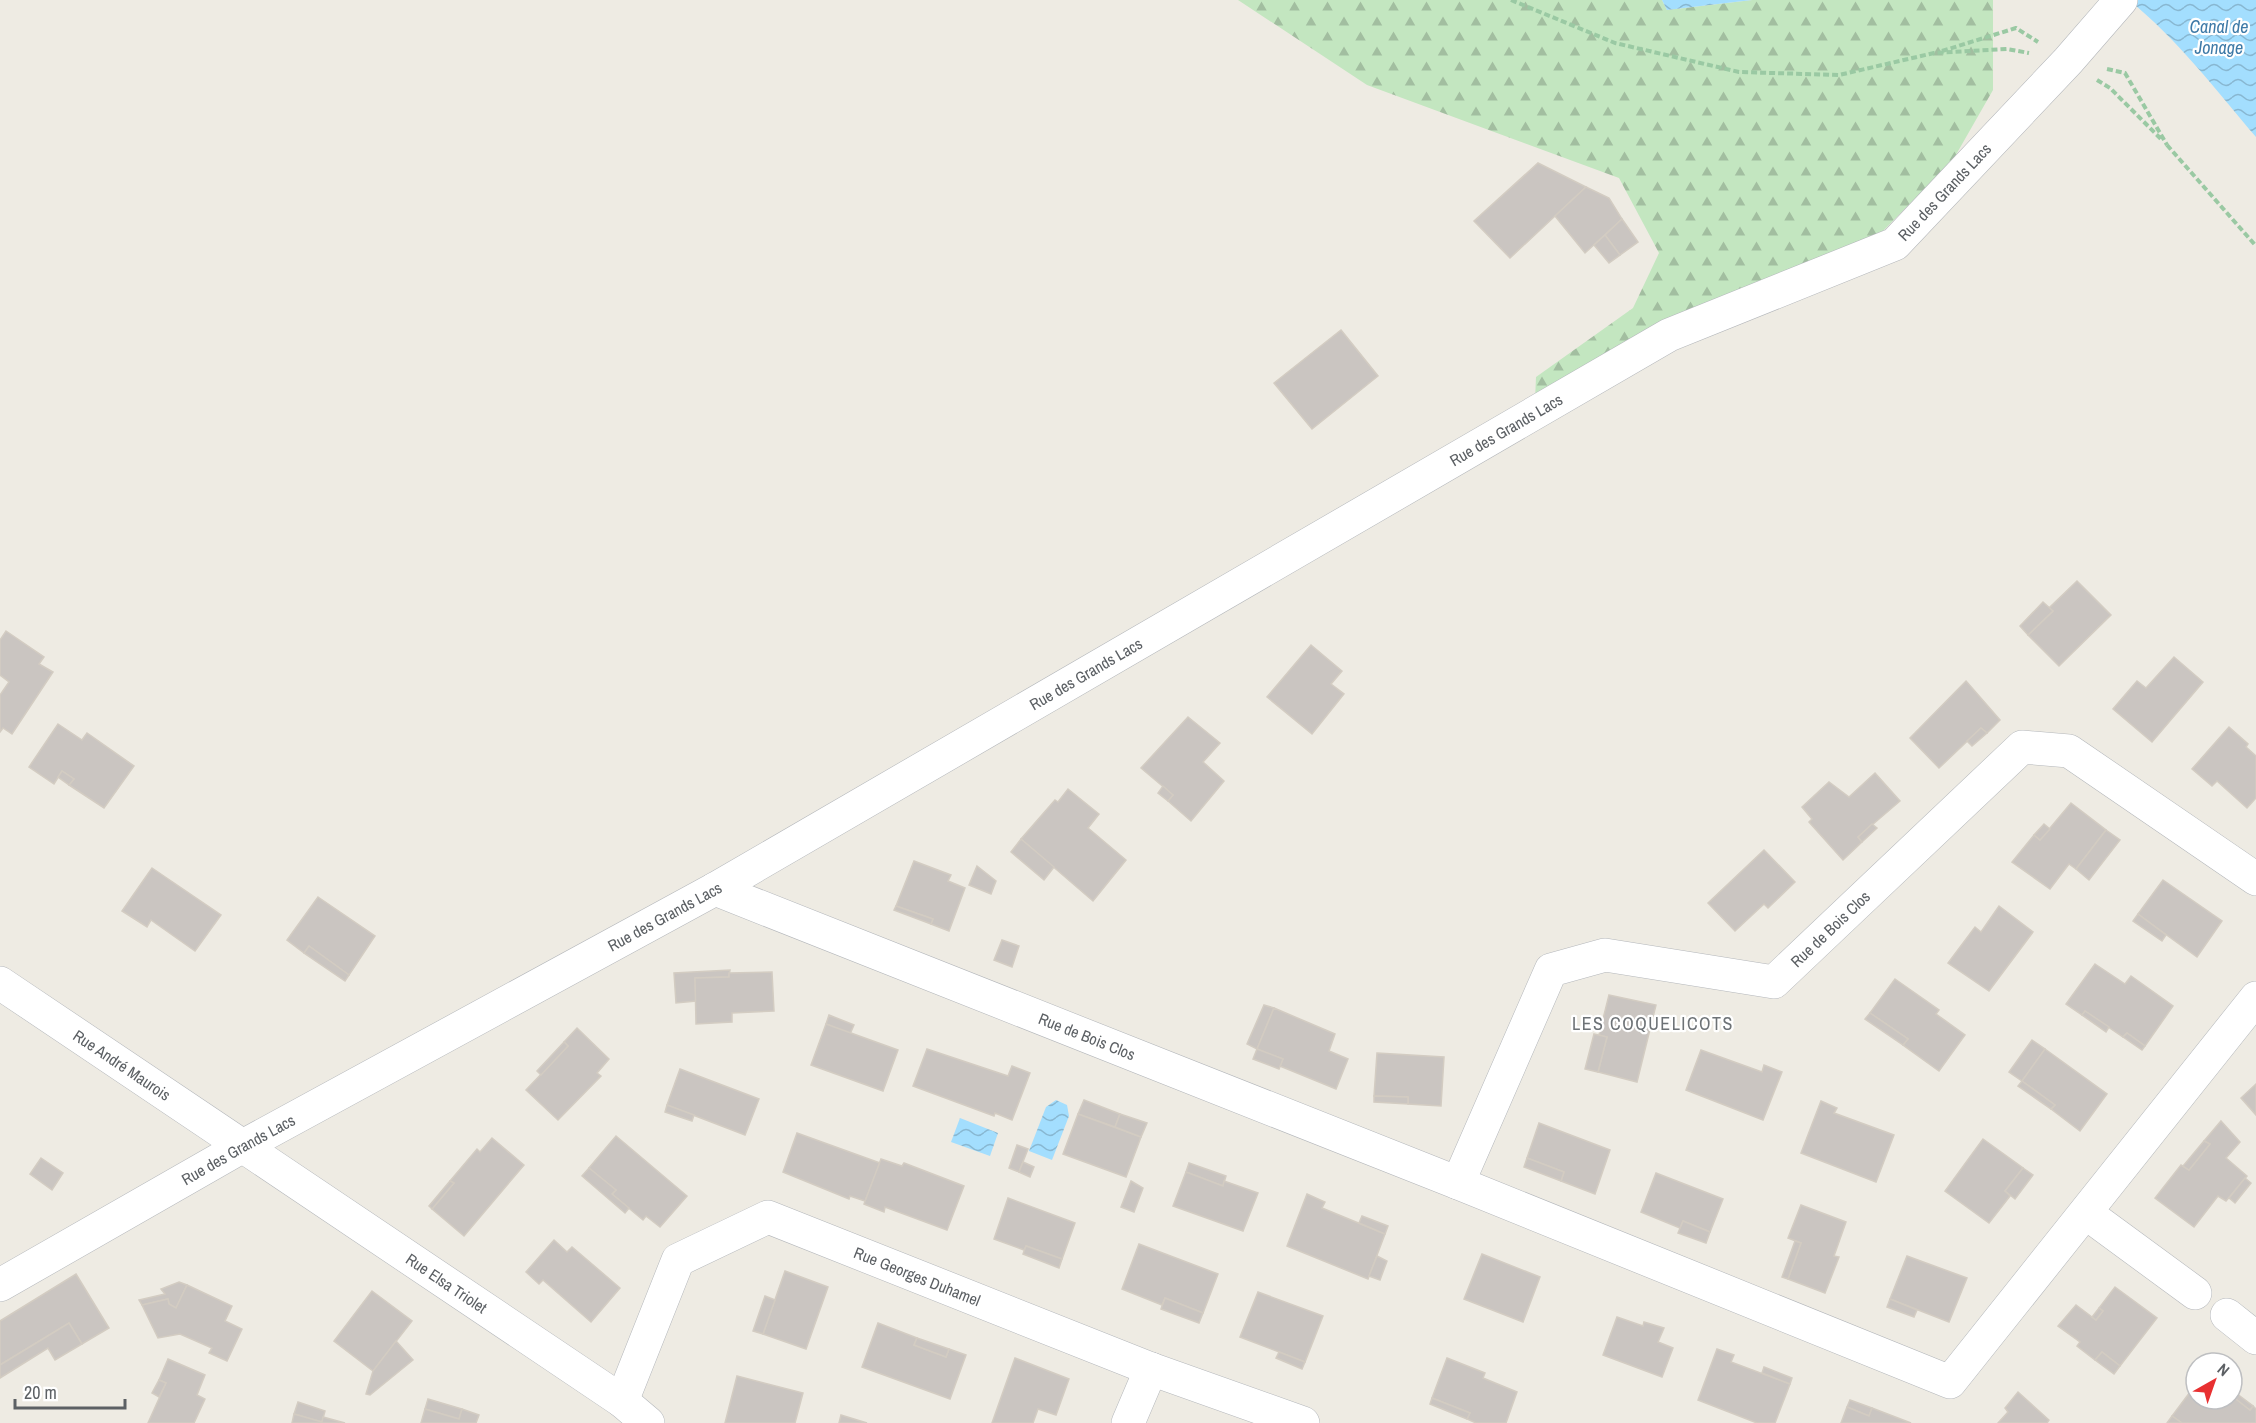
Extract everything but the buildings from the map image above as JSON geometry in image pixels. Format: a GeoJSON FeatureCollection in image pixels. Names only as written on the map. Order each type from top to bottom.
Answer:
{"type":"FeatureCollection","features":[{"type":"Feature","properties":{"kind":"street","name":"Rue des Grands Lacs"},"geometry":{"type":"LineString","coordinates":[[0,1285],[243,1146],[715,889],[1669,335],[1895,244],[2068,61],[2120,2]]}},
{"type":"Feature","properties":{"kind":"street","name":"Rue de Bois Clos"},"geometry":{"type":"LineString","coordinates":[[1458,1184],[1551,970],[1605,955],[1774,982],[2022,747],[2068,751],[2256,879]]}},
{"type":"Feature","properties":{"kind":"street","name":"Rue de Bois Clos"},"geometry":{"type":"LineString","coordinates":[[715,889],[1950,1382],[2256,998]]}},
{"type":"Feature","properties":{"kind":"street","name":"Rue André Maurois"},"geometry":{"type":"LineString","coordinates":[[0,983],[243,1146]]}},
{"type":"Feature","properties":{"kind":"street","name":"Rue Elsa Triolet"},"geometry":{"type":"LineString","coordinates":[[243,1146],[622,1401],[648,1423]]}},
{"type":"Feature","properties":{"kind":"street"},"geometry":{"type":"LineString","coordinates":[[2086,1213],[2195,1293]]}},
{"type":"Feature","properties":{"kind":"street","name":"Rue Georges Duhamel"},"geometry":{"type":"LineString","coordinates":[[622,1401],[678,1260],[768,1217],[1151,1369],[1303,1423]]}},
{"type":"Feature","properties":{"kind":"street"},"geometry":{"type":"LineString","coordinates":[[2226,1315],[2256,1338]]}},
{"type":"Feature","properties":{"kind":"street"},"geometry":{"type":"LineString","coordinates":[[1128,1423],[1151,1369]]}},
{"type":"Feature","properties":{"kind":"path"},"geometry":{"type":"LineString","coordinates":[[1511,0],[1615,43],[1739,72],[1839,75],[1934,53],[2016,28]]}},
{"type":"Feature","properties":{"kind":"path"},"geometry":{"type":"LineString","coordinates":[[1934,53],[2007,49]]}},
{"type":"Feature","properties":{"kind":"path"},"geometry":{"type":"LineString","coordinates":[[2125,73],[2167,145]]}},
{"type":"Feature","properties":{"kind":"path"},"geometry":{"type":"LineString","coordinates":[[2110,88],[2167,145],[2256,246]]}},
{"type":"Feature","properties":{"kind":"green space"},"geometry":{"type":"Polygon","coordinates":[[[1238,0],[1662,0],[1667,10],[1752,0],[1993,0],[1993,90],[1953,160],[1883,231],[1669,321],[1535,400],[1536,377],[1633,308],[1659,253],[1619,178],[1367,85],[1238,0]]]}},
{"type":"Feature","properties":{"kind":"water"},"geometry":{"type":"Polygon","coordinates":[[[1662,0],[1752,0],[1667,10],[1662,0]]]}},
{"type":"Feature","properties":{"kind":"water","name":"Canal de Jonage"},"geometry":{"type":"Polygon","coordinates":[[[2129,0],[2256,0],[2256,137],[2180,48],[2129,0]]]}},
{"type":"Feature","properties":{"kind":"water"},"geometry":{"type":"Polygon","coordinates":[[[1056,1100],[1067,1105],[1069,1116],[1052,1160],[1029,1151],[1046,1107],[1056,1100]]]}},
{"type":"Feature","properties":{"kind":"water"},"geometry":{"type":"Polygon","coordinates":[[[960,1118],[998,1133],[990,1156],[951,1142],[960,1118]]]}},
{"type":"Feature","properties":{"kind":"district","name":"LES COQUELICOTS"},"geometry":{"type":"Point","coordinates":[1653,1023]}}]}
